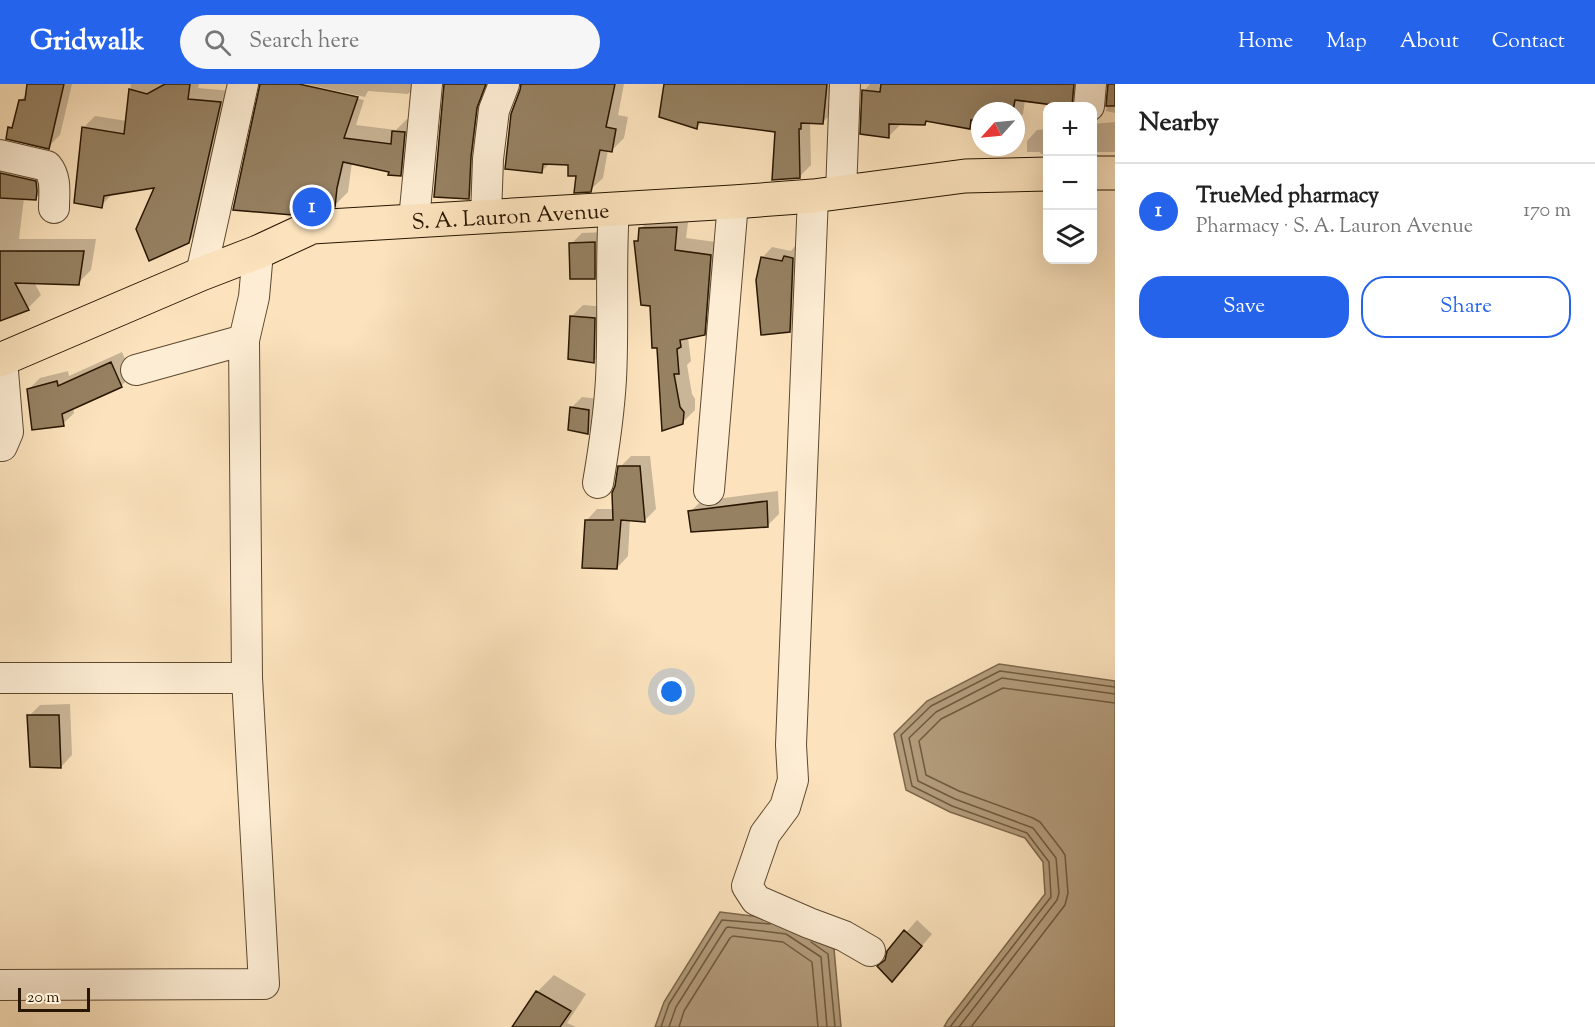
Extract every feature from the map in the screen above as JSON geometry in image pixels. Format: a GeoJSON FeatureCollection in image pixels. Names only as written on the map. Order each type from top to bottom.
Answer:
{"type":"FeatureCollection","features":[{"type":"Feature","properties":{"kind":"highway"},"geometry":{"type":"LineString","coordinates":[[1097,173],[1115,173]]}},
{"type":"Feature","properties":{"kind":"highway","name":"S. A. Lauron Avenue"},"geometry":{"type":"LineString","coordinates":[[1,360],[312,227],[733,202],[827,194],[965,176],[1043,174]]}},
{"type":"Feature","properties":{"kind":"street"},"geometry":{"type":"LineString","coordinates":[[201,274],[243,84]]}},
{"type":"Feature","properties":{"kind":"street"},"geometry":{"type":"LineString","coordinates":[[414,220],[427,84]]}},
{"type":"Feature","properties":{"kind":"street"},"geometry":{"type":"LineString","coordinates":[[486,216],[488,159],[494,110],[504,84]]}},
{"type":"Feature","properties":{"kind":"street"},"geometry":{"type":"LineString","coordinates":[[845,84],[827,194],[791,745],[793,780],[785,807],[765,834],[747,886],[756,900],[844,936],[870,951]]}},
{"type":"Feature","properties":{"kind":"street"},"geometry":{"type":"LineString","coordinates":[[1089,102],[1091,84]]}},
{"type":"Feature","properties":{"kind":"street"},"geometry":{"type":"LineString","coordinates":[[0,155],[47,166],[54,178],[54,208]]}},
{"type":"Feature","properties":{"kind":"street"},"geometry":{"type":"LineString","coordinates":[[709,490],[733,202]]}},
{"type":"Feature","properties":{"kind":"street"},"geometry":{"type":"LineString","coordinates":[[598,483],[608,424],[611,376],[614,208]]}},
{"type":"Feature","properties":{"kind":"street"},"geometry":{"type":"LineString","coordinates":[[0,985],[264,984],[248,678],[244,340],[254,297],[258,252]]}},
{"type":"Feature","properties":{"kind":"street"},"geometry":{"type":"LineString","coordinates":[[136,370],[244,340]]}},
{"type":"Feature","properties":{"kind":"street"},"geometry":{"type":"LineString","coordinates":[[1,360],[8,432],[2,446]]}},
{"type":"Feature","properties":{"kind":"street"},"geometry":{"type":"LineString","coordinates":[[0,678],[248,678]]}},
{"type":"Feature","properties":{"kind":"water"},"geometry":{"type":"Polygon","coordinates":[[[999,664],[1115,681],[1115,1027],[944,1027],[1045,894],[1043,862],[1025,838],[950,812],[906,790],[894,734],[927,701],[999,664]]]}},
{"type":"Feature","properties":{"kind":"water"},"geometry":{"type":"Polygon","coordinates":[[[720,912],[791,921],[834,949],[841,1027],[655,1027],[664,1002],[720,912]]]}},
{"type":"Feature","properties":{"kind":"building"},"geometry":{"type":"Polygon","coordinates":[[[27,84],[64,84],[49,149],[6,139],[8,127],[12,128],[19,100],[25,100],[27,84]]]}},
{"type":"Feature","properties":{"kind":"building"},"geometry":{"type":"Polygon","coordinates":[[[165,84],[190,84],[188,99],[221,102],[189,243],[149,261],[136,229],[154,188],[104,196],[102,208],[74,203],[82,127],[124,134],[129,89],[147,94],[165,84]]]}},
{"type":"Feature","properties":{"kind":"building"},"geometry":{"type":"Polygon","coordinates":[[[260,84],[299,84],[358,97],[344,138],[391,144],[392,131],[405,132],[401,176],[388,175],[389,172],[343,162],[335,207],[297,206],[297,213],[293,215],[233,210],[260,84]]]}},
{"type":"Feature","properties":{"kind":"building"},"geometry":{"type":"Polygon","coordinates":[[[444,84],[486,84],[477,108],[469,199],[434,197],[444,84]]]}},
{"type":"Feature","properties":{"kind":"building"},"geometry":{"type":"Polygon","coordinates":[[[521,84],[615,84],[606,127],[616,129],[612,152],[600,150],[591,192],[574,193],[576,176],[568,176],[568,165],[543,164],[542,173],[505,169],[511,114],[521,84]]]}},
{"type":"Feature","properties":{"kind":"building"},"geometry":{"type":"Polygon","coordinates":[[[664,84],[827,84],[823,124],[801,123],[801,129],[799,129],[800,178],[772,180],[775,132],[698,122],[697,129],[659,117],[664,84]]]}},
{"type":"Feature","properties":{"kind":"building"},"geometry":{"type":"Polygon","coordinates":[[[881,84],[1074,84],[1072,102],[1043,104],[1015,100],[1015,102],[971,102],[970,129],[926,121],[925,125],[889,124],[889,138],[860,134],[862,90],[880,92],[881,84]]]}},
{"type":"Feature","properties":{"kind":"building"},"geometry":{"type":"Polygon","coordinates":[[[1108,84],[1115,84],[1115,106],[1106,106],[1108,84]]]}},
{"type":"Feature","properties":{"kind":"building"},"geometry":{"type":"Polygon","coordinates":[[[0,173],[36,181],[36,200],[0,198],[0,173]]]}},
{"type":"Feature","properties":{"kind":"building"},"geometry":{"type":"Polygon","coordinates":[[[677,227],[675,250],[711,255],[705,335],[680,340],[681,347],[677,349],[679,374],[674,374],[680,407],[684,412],[683,424],[662,431],[657,348],[652,348],[650,306],[641,305],[634,241],[638,241],[639,228],[677,227]]]}},
{"type":"Feature","properties":{"kind":"building"},"geometry":{"type":"Polygon","coordinates":[[[595,242],[595,279],[570,279],[569,243],[595,242]]]}},
{"type":"Feature","properties":{"kind":"building"},"geometry":{"type":"Polygon","coordinates":[[[0,251],[84,251],[79,285],[15,283],[29,310],[0,321],[0,251]]]}},
{"type":"Feature","properties":{"kind":"building"},"geometry":{"type":"Polygon","coordinates":[[[784,256],[793,258],[790,332],[761,335],[756,280],[761,257],[782,261],[784,256]]]}},
{"type":"Feature","properties":{"kind":"building"},"geometry":{"type":"Polygon","coordinates":[[[570,316],[595,318],[594,363],[568,359],[570,316]]]}},
{"type":"Feature","properties":{"kind":"building"},"geometry":{"type":"Polygon","coordinates":[[[111,362],[122,387],[62,414],[64,426],[32,430],[27,389],[57,381],[58,386],[111,362]]]}},
{"type":"Feature","properties":{"kind":"building"},"geometry":{"type":"Polygon","coordinates":[[[570,407],[589,410],[588,434],[568,430],[570,407]]]}},
{"type":"Feature","properties":{"kind":"building"},"geometry":{"type":"Polygon","coordinates":[[[618,466],[640,466],[645,522],[621,520],[617,569],[582,568],[585,520],[613,520],[612,493],[618,466]]]}},
{"type":"Feature","properties":{"kind":"building"},"geometry":{"type":"Polygon","coordinates":[[[767,501],[768,527],[691,532],[688,511],[767,501]]]}},
{"type":"Feature","properties":{"kind":"building"},"geometry":{"type":"Polygon","coordinates":[[[27,715],[59,715],[61,768],[30,767],[27,715]]]}},
{"type":"Feature","properties":{"kind":"building"},"geometry":{"type":"Polygon","coordinates":[[[904,930],[922,946],[892,982],[877,966],[885,960],[887,951],[904,930]]]}},
{"type":"Feature","properties":{"kind":"building"},"geometry":{"type":"Polygon","coordinates":[[[536,991],[571,1011],[560,1027],[512,1027],[536,991]]]}},
{"type":"Feature","properties":{"kind":"place","name":"TrueMed pharmacy"},"geometry":{"type":"Point","coordinates":[312,207]}}]}
